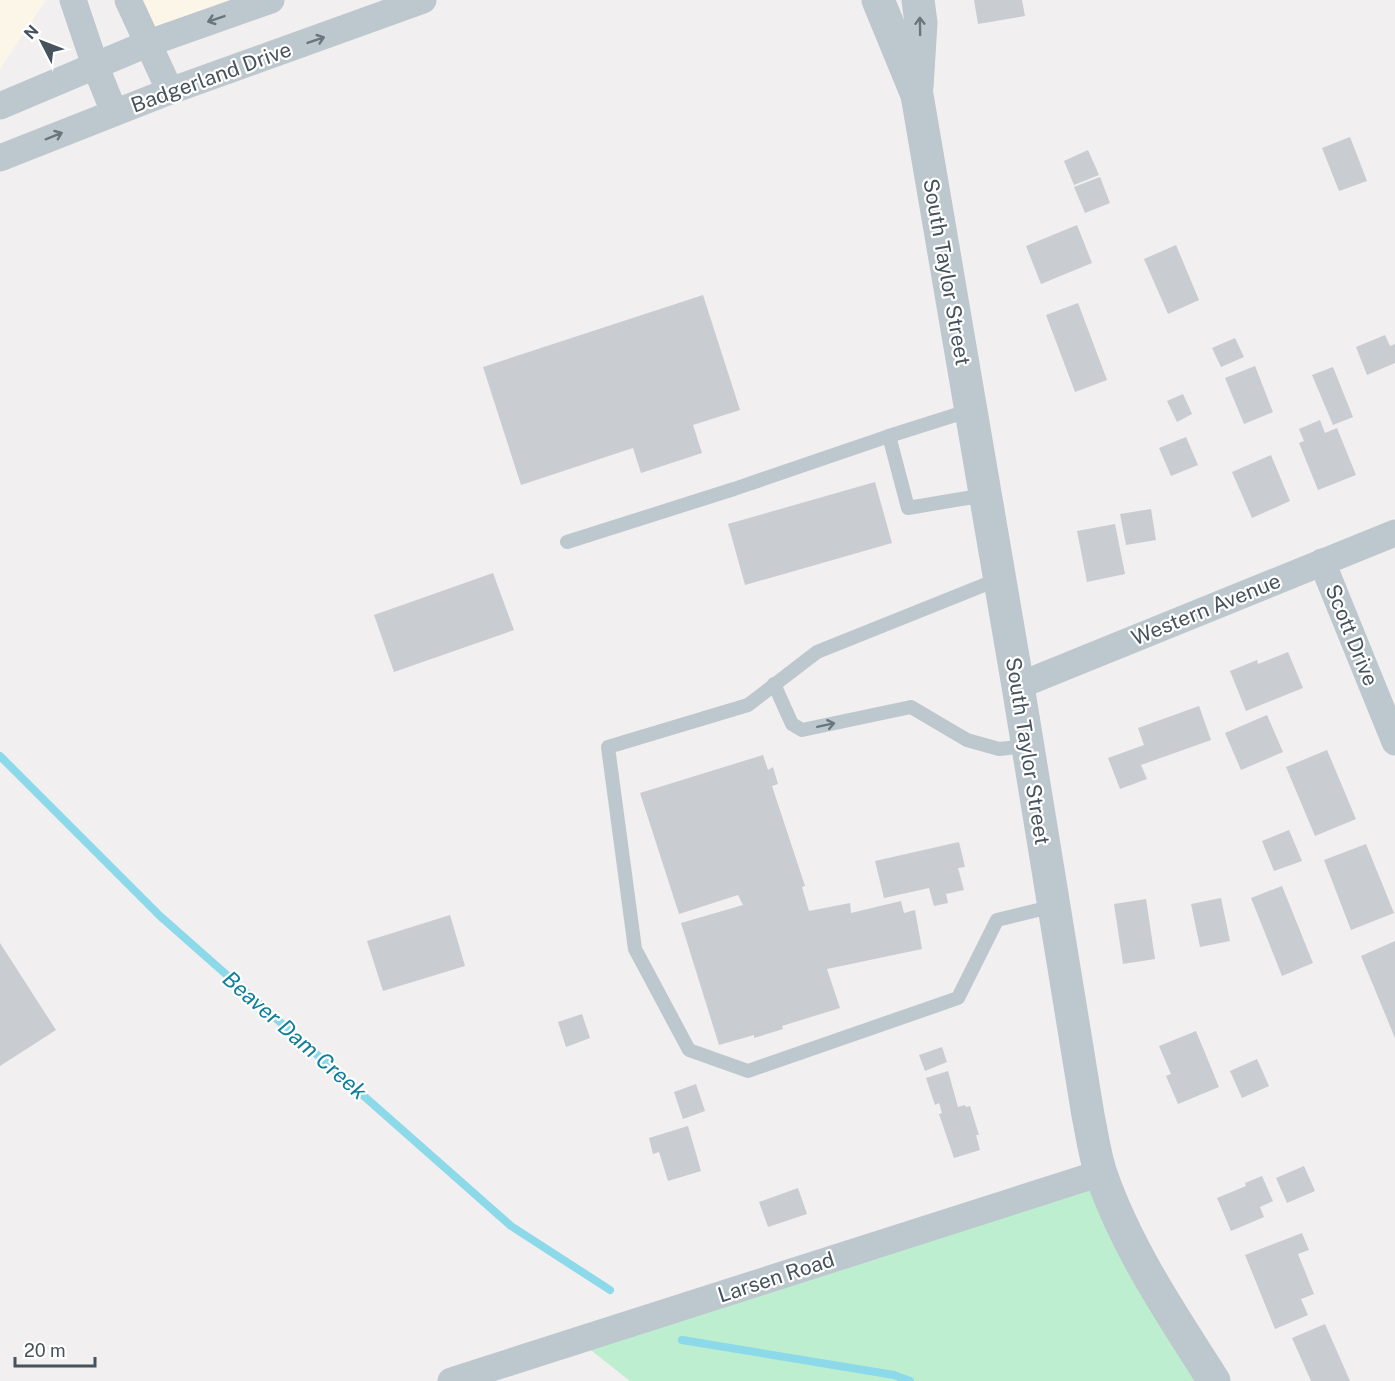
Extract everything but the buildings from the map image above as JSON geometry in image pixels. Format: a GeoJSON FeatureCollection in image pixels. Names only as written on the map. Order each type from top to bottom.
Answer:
{"type":"FeatureCollection","features":[{"type":"Feature","properties":{"kind":"street"},"geometry":{"type":"LineString","coordinates":[[73,0],[114,112]]}},
{"type":"Feature","properties":{"kind":"street"},"geometry":{"type":"LineString","coordinates":[[128,0],[150,43],[170,91]]}},
{"type":"Feature","properties":{"kind":"street"},"geometry":{"type":"LineString","coordinates":[[0,106],[150,43],[271,0]]}},
{"type":"Feature","properties":{"kind":"street","name":"Badgerland Drive"},"geometry":{"type":"LineString","coordinates":[[0,158],[170,91],[423,0]]}},
{"type":"Feature","properties":{"kind":"street","name":"South Taylor Street"},"geometry":{"type":"LineString","coordinates":[[878,0],[917,95],[1018,686],[1088,1115],[1101,1173],[1131,1244],[1214,1381]]}},
{"type":"Feature","properties":{"kind":"street","name":"South Taylor Street"},"geometry":{"type":"LineString","coordinates":[[917,95],[921,23],[918,0]]}},
{"type":"Feature","properties":{"kind":"street","name":"Western Avenue"},"geometry":{"type":"LineString","coordinates":[[1018,686],[1395,533]]}},
{"type":"Feature","properties":{"kind":"street","name":"Scott Drive"},"geometry":{"type":"LineString","coordinates":[[1322,562],[1395,742]]}},
{"type":"Feature","properties":{"kind":"street","name":"Larsen Road"},"geometry":{"type":"LineString","coordinates":[[451,1381],[482,1376],[1101,1173]]}},
{"type":"Feature","properties":{"kind":"lane"},"geometry":{"type":"LineString","coordinates":[[567,542],[971,410]]}},
{"type":"Feature","properties":{"kind":"lane"},"geometry":{"type":"LineString","coordinates":[[889,435],[908,508],[985,495]]}},
{"type":"Feature","properties":{"kind":"lane"},"geometry":{"type":"LineString","coordinates":[[999,579],[818,652],[748,705],[608,747],[635,949],[689,1050],[748,1071],[958,998],[997,920],[1054,906]]}},
{"type":"Feature","properties":{"kind":"lane"},"geometry":{"type":"LineString","coordinates":[[774,684],[792,724],[802,730],[911,707],[967,740],[999,749],[1027,746]]}},
{"type":"Feature","properties":{"kind":"shaded area"},"geometry":{"type":"Polygon","coordinates":[[[0,0],[46,0],[0,69],[0,0]]]}},
{"type":"Feature","properties":{"kind":"shaded area"},"geometry":{"type":"Polygon","coordinates":[[[128,0],[271,0],[149,43],[128,0]]]}},
{"type":"Feature","properties":{"kind":"green space"},"geometry":{"type":"Polygon","coordinates":[[[1103,1171],[1214,1381],[630,1381],[578,1340],[1103,1171]]]}},
{"type":"Feature","properties":{"kind":"waterway","name":"Beaver Dam Creek"},"geometry":{"type":"LineString","coordinates":[[0,756],[160,916],[511,1226],[610,1290]]}},
{"type":"Feature","properties":{"kind":"waterway","name":"Beaver Dam Creek"},"geometry":{"type":"LineString","coordinates":[[682,1340],[894,1375],[910,1381]]}}]}
